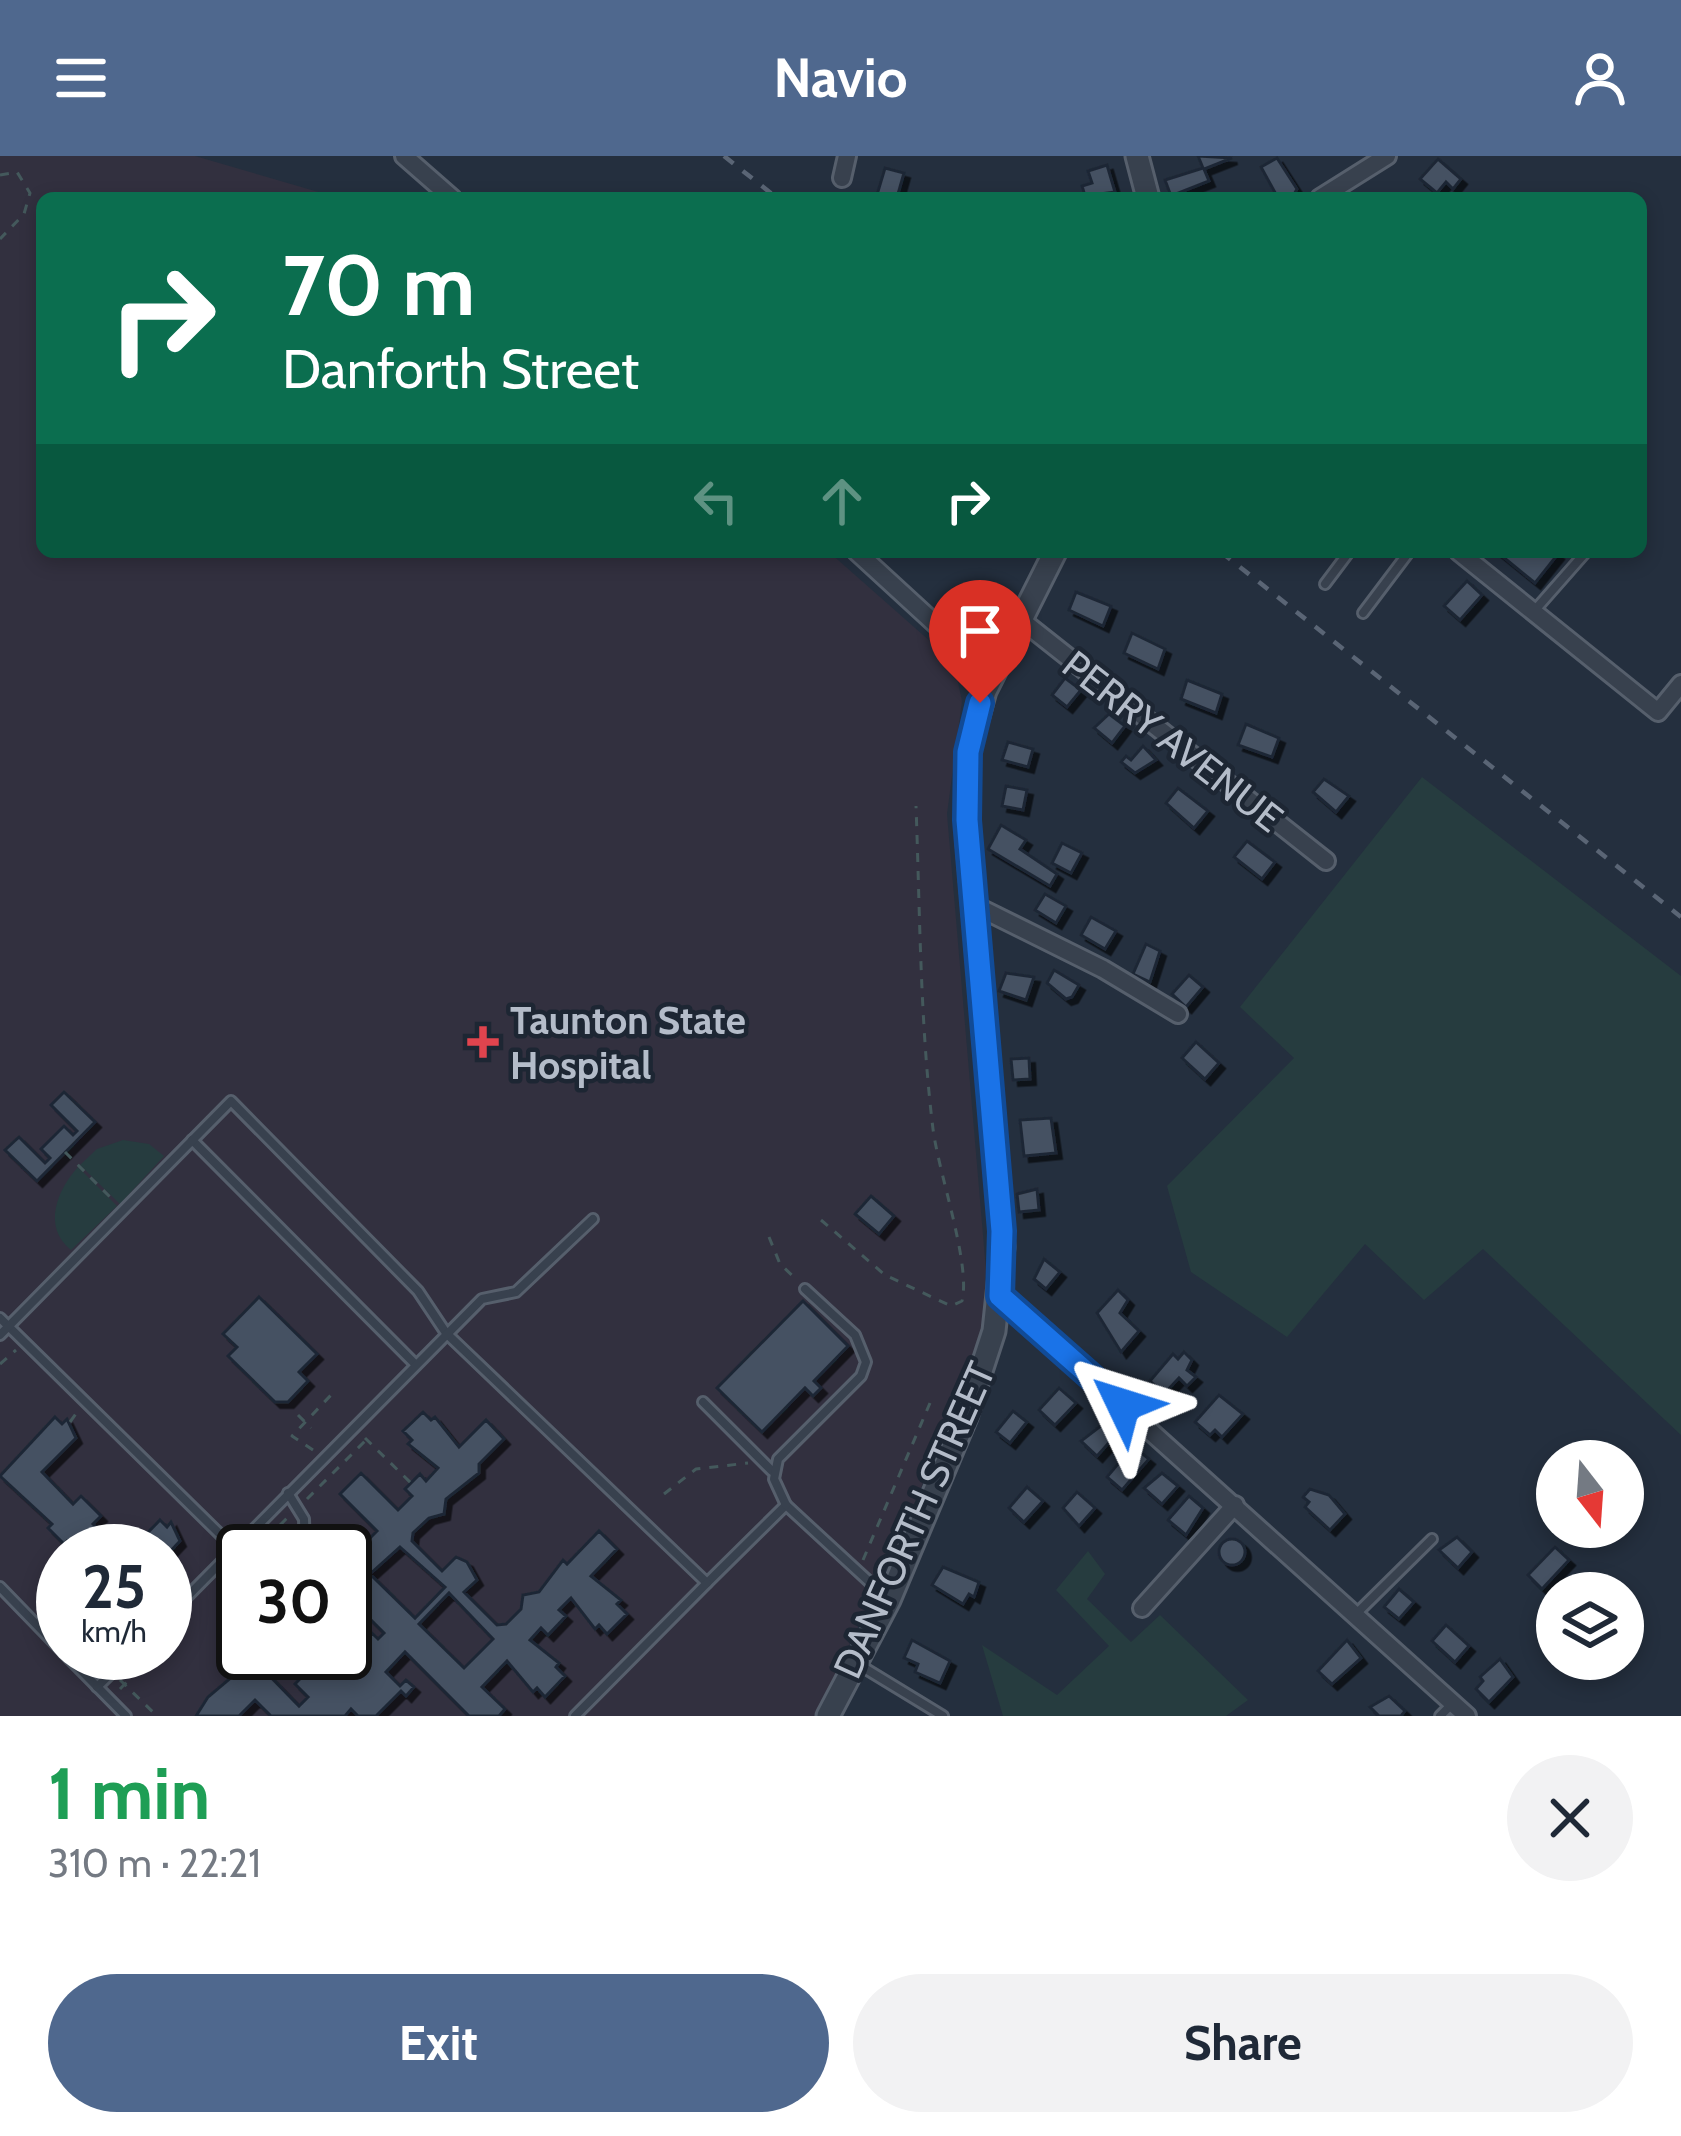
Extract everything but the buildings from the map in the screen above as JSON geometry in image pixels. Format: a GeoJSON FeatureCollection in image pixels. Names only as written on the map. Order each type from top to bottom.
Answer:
{"type":"FeatureCollection","features":[{"type":"Feature","properties":{"kind":"street"},"geometry":{"type":"LineString","coordinates":[[404,156],[445,192]]}},
{"type":"Feature","properties":{"kind":"street"},"geometry":{"type":"LineString","coordinates":[[842,178],[848,156]]}},
{"type":"Feature","properties":{"kind":"street"},"geometry":{"type":"LineString","coordinates":[[1137,156],[1146,192]]}},
{"type":"Feature","properties":{"kind":"street"},"geometry":{"type":"LineString","coordinates":[[1329,192],[1387,156]]}},
{"type":"Feature","properties":{"kind":"street"},"geometry":{"type":"LineString","coordinates":[[864,558],[992,676]]}},
{"type":"Feature","properties":{"kind":"street","name":"DANFORTH STREET"},"geometry":{"type":"LineString","coordinates":[[828,1716],[889,1600],[970,1406],[1000,1296],[1002,1231],[974,905],[968,752],[992,676],[1051,558]]}},
{"type":"Feature","properties":{"kind":"street"},"geometry":{"type":"LineString","coordinates":[[1467,558],[1658,712],[1681,684]]}},
{"type":"Feature","properties":{"kind":"street","name":"PERRY AVENUE"},"geometry":{"type":"LineString","coordinates":[[1021,620],[1326,861]]}},
{"type":"Feature","properties":{"kind":"street"},"geometry":{"type":"LineString","coordinates":[[974,905],[1103,969],[1178,1014]]}},
{"type":"Feature","properties":{"kind":"street"},"geometry":{"type":"LineString","coordinates":[[1000,1296],[1356,1615],[1454,1712]]}},
{"type":"Feature","properties":{"kind":"street"},"geometry":{"type":"LineString","coordinates":[[1142,1608],[1234,1505]]}},
{"type":"Feature","properties":{"kind":"lane"},"geometry":{"type":"LineString","coordinates":[[1325,584],[1344,558]]}},
{"type":"Feature","properties":{"kind":"lane"},"geometry":{"type":"LineString","coordinates":[[1363,613],[1404,558]]}},
{"type":"Feature","properties":{"kind":"lane"},"geometry":{"type":"LineString","coordinates":[[1534,611],[1579,558]]}},
{"type":"Feature","properties":{"kind":"lane"},"geometry":{"type":"LineString","coordinates":[[0,1335],[232,1100],[418,1291],[446,1334],[707,1583]]}},
{"type":"Feature","properties":{"kind":"lane"},"geometry":{"type":"LineString","coordinates":[[192,1140],[415,1364]]}},
{"type":"Feature","properties":{"kind":"lane"},"geometry":{"type":"LineString","coordinates":[[258,1524],[482,1299],[516,1292],[592,1219]]}},
{"type":"Feature","properties":{"kind":"lane"},"geometry":{"type":"LineString","coordinates":[[773,1472],[781,1455],[861,1376],[866,1362],[855,1335],[805,1289]]}},
{"type":"Feature","properties":{"kind":"lane"},"geometry":{"type":"LineString","coordinates":[[0,1318],[216,1530]]}},
{"type":"Feature","properties":{"kind":"lane"},"geometry":{"type":"LineString","coordinates":[[703,1402],[773,1472],[786,1505],[889,1600]]}},
{"type":"Feature","properties":{"kind":"lane"},"geometry":{"type":"LineString","coordinates":[[288,1493],[298,1508],[301,1524]]}},
{"type":"Feature","properties":{"kind":"lane"},"geometry":{"type":"LineString","coordinates":[[575,1716],[786,1505]]}},
{"type":"Feature","properties":{"kind":"lane"},"geometry":{"type":"LineString","coordinates":[[1356,1615],[1432,1540]]}},
{"type":"Feature","properties":{"kind":"lane"},"geometry":{"type":"LineString","coordinates":[[192,1591],[216,1567]]}},
{"type":"Feature","properties":{"kind":"lane"},"geometry":{"type":"LineString","coordinates":[[0,1587],[36,1624]]}},
{"type":"Feature","properties":{"kind":"lane"},"geometry":{"type":"LineString","coordinates":[[854,1663],[943,1716]]}},
{"type":"Feature","properties":{"kind":"lane"},"geometry":{"type":"LineString","coordinates":[[90,1680],[124,1715]]}},
{"type":"Feature","properties":{"kind":"lane"},"geometry":{"type":"LineString","coordinates":[[97,1687],[104,1680]]}},
{"type":"Feature","properties":{"kind":"path"},"geometry":{"type":"LineString","coordinates":[[0,175],[17,172],[30,193],[24,214],[0,239]]}},
{"type":"Feature","properties":{"kind":"path"},"geometry":{"type":"LineString","coordinates":[[821,1220],[909,1290],[951,1306],[962,1301],[964,1262],[949,1217],[933,1128],[916,806]]}},
{"type":"Feature","properties":{"kind":"path"},"geometry":{"type":"LineString","coordinates":[[65,1152],[124,1210]]}},
{"type":"Feature","properties":{"kind":"path"},"geometry":{"type":"LineString","coordinates":[[769,1237],[780,1264],[805,1289]]}},
{"type":"Feature","properties":{"kind":"path"},"geometry":{"type":"LineString","coordinates":[[0,1364],[15,1349]]}},
{"type":"Feature","properties":{"kind":"path"},"geometry":{"type":"LineString","coordinates":[[318,1463],[313,1450],[292,1436],[332,1394]]}},
{"type":"Feature","properties":{"kind":"path"},"geometry":{"type":"LineString","coordinates":[[63,1396],[80,1412],[70,1422]]}},
{"type":"Feature","properties":{"kind":"path"},"geometry":{"type":"LineString","coordinates":[[856,1572],[930,1403]]}},
{"type":"Feature","properties":{"kind":"path"},"geometry":{"type":"LineString","coordinates":[[298,1415],[310,1428]]}},
{"type":"Feature","properties":{"kind":"path"},"geometry":{"type":"LineString","coordinates":[[354,1426],[411,1483]]}},
{"type":"Feature","properties":{"kind":"path"},"geometry":{"type":"LineString","coordinates":[[282,1524],[367,1439]]}},
{"type":"Feature","properties":{"kind":"path"},"geometry":{"type":"LineString","coordinates":[[664,1494],[702,1467],[763,1462]]}},
{"type":"Feature","properties":{"kind":"path"},"geometry":{"type":"LineString","coordinates":[[121,1680],[157,1716]]}},
{"type":"Feature","properties":{"kind":"path"},"geometry":{"type":"LineString","coordinates":[[118,1690],[128,1680]]}},
{"type":"Feature","properties":{"kind":"shaded area","name":"Taunton State Hospital"},"geometry":{"type":"Polygon","coordinates":[[[0,156],[195,156],[318,192],[36,192],[36,558],[836,558],[940,650],[956,673],[962,701],[947,814],[986,1270],[984,1319],[976,1353],[899,1542],[815,1716],[0,1716],[0,156]]]}},
{"type":"Feature","properties":{"kind":"green space"},"geometry":{"type":"Polygon","coordinates":[[[1422,777],[1681,976],[1681,1435],[1483,1249],[1424,1300],[1365,1244],[1287,1337],[1191,1272],[1167,1186],[1294,1058],[1240,1007],[1422,777]]]}},
{"type":"Feature","properties":{"kind":"green space"},"geometry":{"type":"Polygon","coordinates":[[[123,1140],[149,1144],[164,1156],[120,1204],[80,1165],[97,1149],[123,1140]]]}},
{"type":"Feature","properties":{"kind":"green space"},"geometry":{"type":"Polygon","coordinates":[[[78,1167],[117,1206],[71,1250],[57,1231],[56,1208],[78,1167]]]}},
{"type":"Feature","properties":{"kind":"green space"},"geometry":{"type":"Polygon","coordinates":[[[1088,1551],[1105,1574],[1087,1599],[1131,1642],[1160,1615],[1248,1700],[1226,1716],[1003,1716],[982,1645],[1057,1695],[1109,1646],[1056,1590],[1088,1551]]]}},
{"type":"Feature","properties":{"kind":"railway"},"geometry":{"type":"LineString","coordinates":[[724,156],[769,192]]}},
{"type":"Feature","properties":{"kind":"railway"},"geometry":{"type":"LineString","coordinates":[[1229,558],[1681,917]]}},
{"type":"Feature","properties":{"kind":"place","name":"Taunton State Hospital"},"geometry":{"type":"Point","coordinates":[483,1042]}},
{"type":"Feature","properties":{"kind":"route"},"geometry":{"type":"LineString","coordinates":[[980,703],[968,752],[967,820],[1002,1231],[1000,1296],[1123,1405]]}}]}
